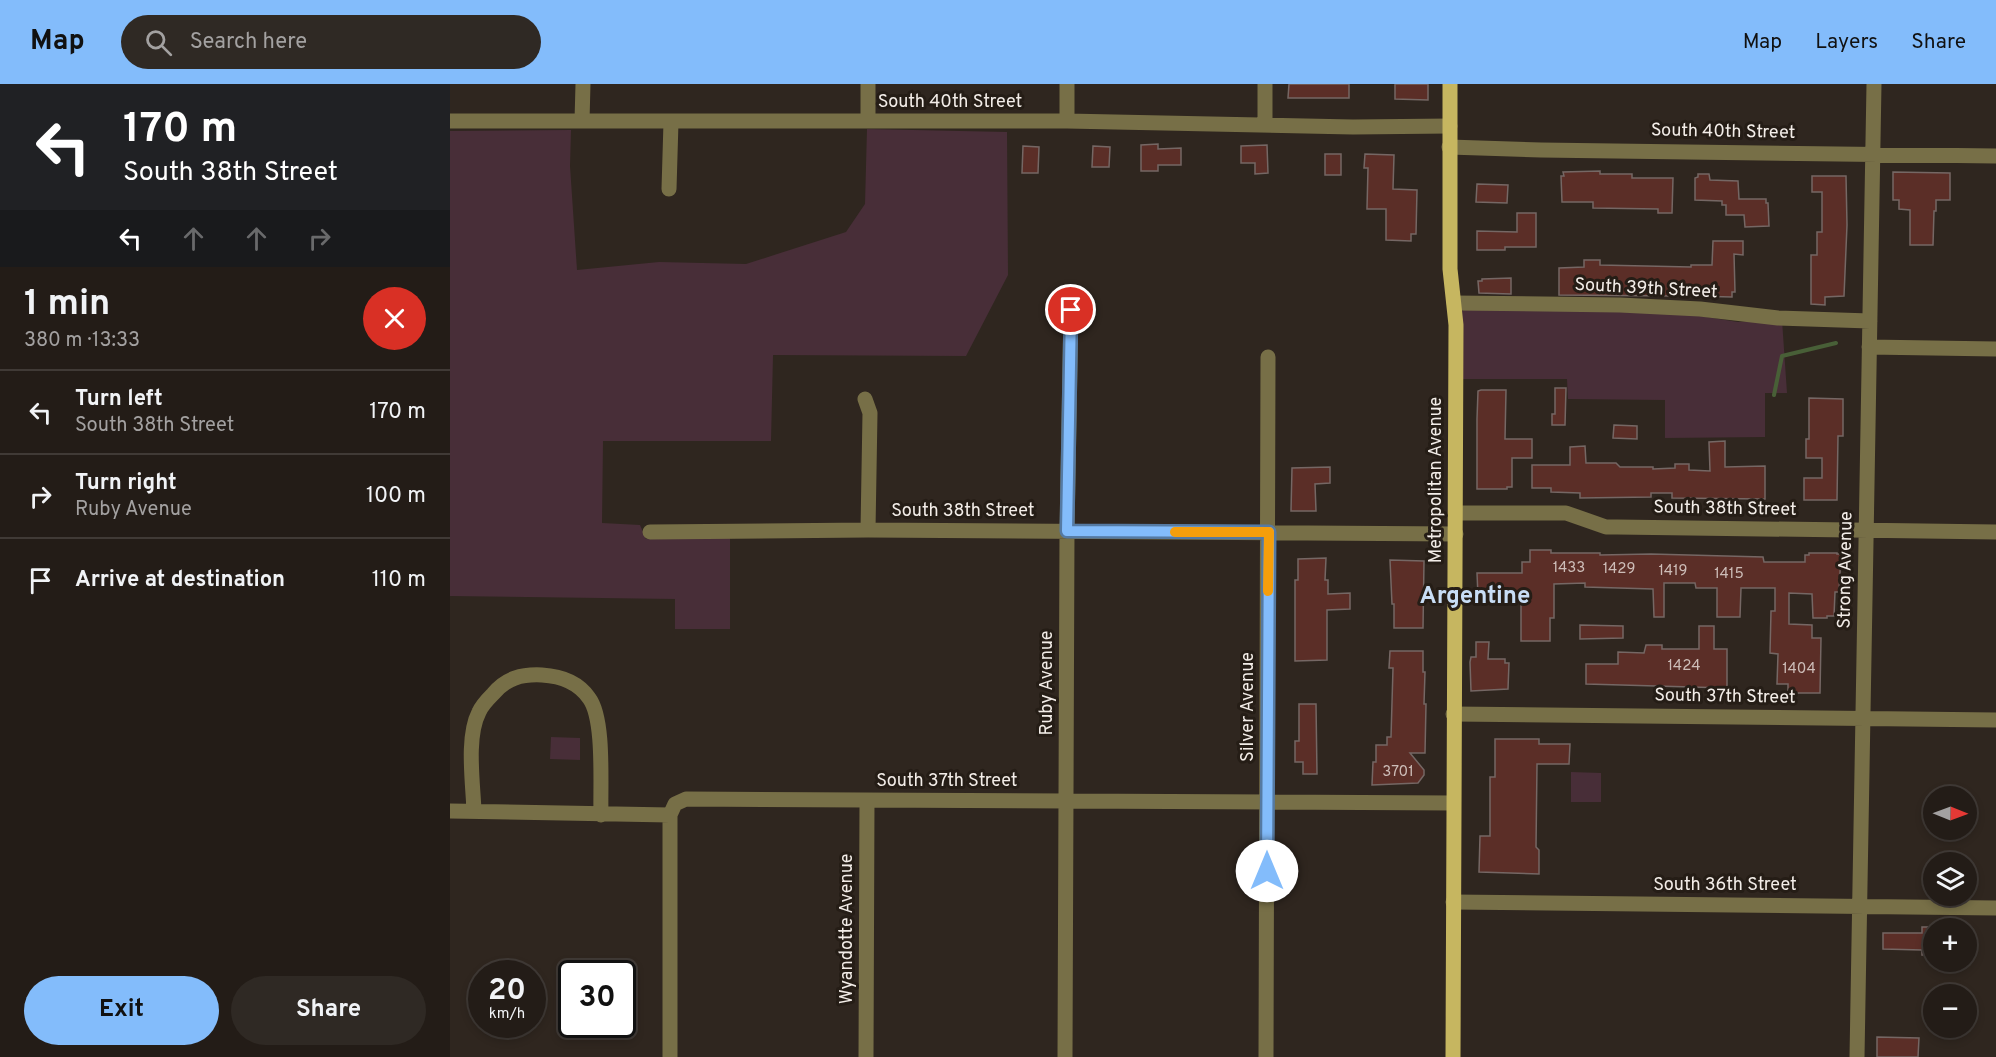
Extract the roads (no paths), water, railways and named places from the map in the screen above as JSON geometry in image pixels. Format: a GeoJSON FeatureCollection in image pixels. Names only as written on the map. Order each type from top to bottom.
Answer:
{"type":"FeatureCollection","features":[{"type":"Feature","properties":{"kind":"main road","name":"Metropolitan Avenue"},"geometry":{"type":"LineString","coordinates":[[1450,84],[1450,269],[1454,303],[1456,513],[1453,1057]]}},
{"type":"Feature","properties":{"kind":"street"},"geometry":{"type":"LineString","coordinates":[[582,121],[583,84]]}},
{"type":"Feature","properties":{"kind":"street"},"geometry":{"type":"LineString","coordinates":[[868,84],[868,121]]}},
{"type":"Feature","properties":{"kind":"street"},"geometry":{"type":"LineString","coordinates":[[1067,84],[1067,121]]}},
{"type":"Feature","properties":{"kind":"street"},"geometry":{"type":"LineString","coordinates":[[1265,84],[1265,124]]}},
{"type":"Feature","properties":{"kind":"street","name":"Strong Avenue"},"geometry":{"type":"LineString","coordinates":[[1857,1057],[1874,84]]}},
{"type":"Feature","properties":{"kind":"street","name":"South 40th Street"},"geometry":{"type":"LineString","coordinates":[[450,120],[1067,121],[1353,127],[1449,126]]}},
{"type":"Feature","properties":{"kind":"street"},"geometry":{"type":"LineString","coordinates":[[669,189],[671,122]]}},
{"type":"Feature","properties":{"kind":"street","name":"South 40th Street"},"geometry":{"type":"LineString","coordinates":[[1449,147],[1996,156]]}},
{"type":"Feature","properties":{"kind":"street","name":"South 39th Street"},"geometry":{"type":"LineString","coordinates":[[1454,303],[1620,305],[1700,309],[1778,318],[1870,321]]}},
{"type":"Feature","properties":{"kind":"street","name":"Ruby Avenue"},"geometry":{"type":"LineString","coordinates":[[1065,1057],[1067,531],[1071,310]]}},
{"type":"Feature","properties":{"kind":"street"},"geometry":{"type":"LineString","coordinates":[[1869,347],[1996,349]]}},
{"type":"Feature","properties":{"kind":"street","name":"Silver Avenue"},"geometry":{"type":"LineString","coordinates":[[1266,1057],[1268,357]]}},
{"type":"Feature","properties":{"kind":"street"},"geometry":{"type":"LineString","coordinates":[[865,399],[870,412],[868,531]]}},
{"type":"Feature","properties":{"kind":"street","name":"South 38th Street"},"geometry":{"type":"LineString","coordinates":[[1456,513],[1566,513],[1606,526],[1617,527],[1996,532]]}},
{"type":"Feature","properties":{"kind":"street","name":"South 38th Street"},"geometry":{"type":"LineString","coordinates":[[650,532],[1067,531],[1456,534]]}},
{"type":"Feature","properties":{"kind":"street"},"geometry":{"type":"LineString","coordinates":[[474,811],[472,743],[479,711],[496,690],[508,680],[526,674],[558,676],[577,686],[590,698],[599,730],[601,815]]}},
{"type":"Feature","properties":{"kind":"street","name":"South 37th Street"},"geometry":{"type":"LineString","coordinates":[[1454,714],[1996,720]]}},
{"type":"Feature","properties":{"kind":"street","name":"South 37th Street"},"geometry":{"type":"LineString","coordinates":[[670,815],[675,804],[686,799],[1453,803]]}},
{"type":"Feature","properties":{"kind":"street","name":"Wyandotte Avenue"},"geometry":{"type":"LineString","coordinates":[[866,1057],[867,801]]}},
{"type":"Feature","properties":{"kind":"street"},"geometry":{"type":"LineString","coordinates":[[450,811],[670,815],[669,1057]]}},
{"type":"Feature","properties":{"kind":"street","name":"South 36th Street"},"geometry":{"type":"LineString","coordinates":[[1453,902],[1996,908]]}},
{"type":"Feature","properties":{"kind":"waterway"},"geometry":{"type":"LineString","coordinates":[[1774,395],[1782,356],[1836,343]]}},
{"type":"Feature","properties":{"kind":"district","name":"Argentine"},"geometry":{"type":"Point","coordinates":[1475,597]}}]}
